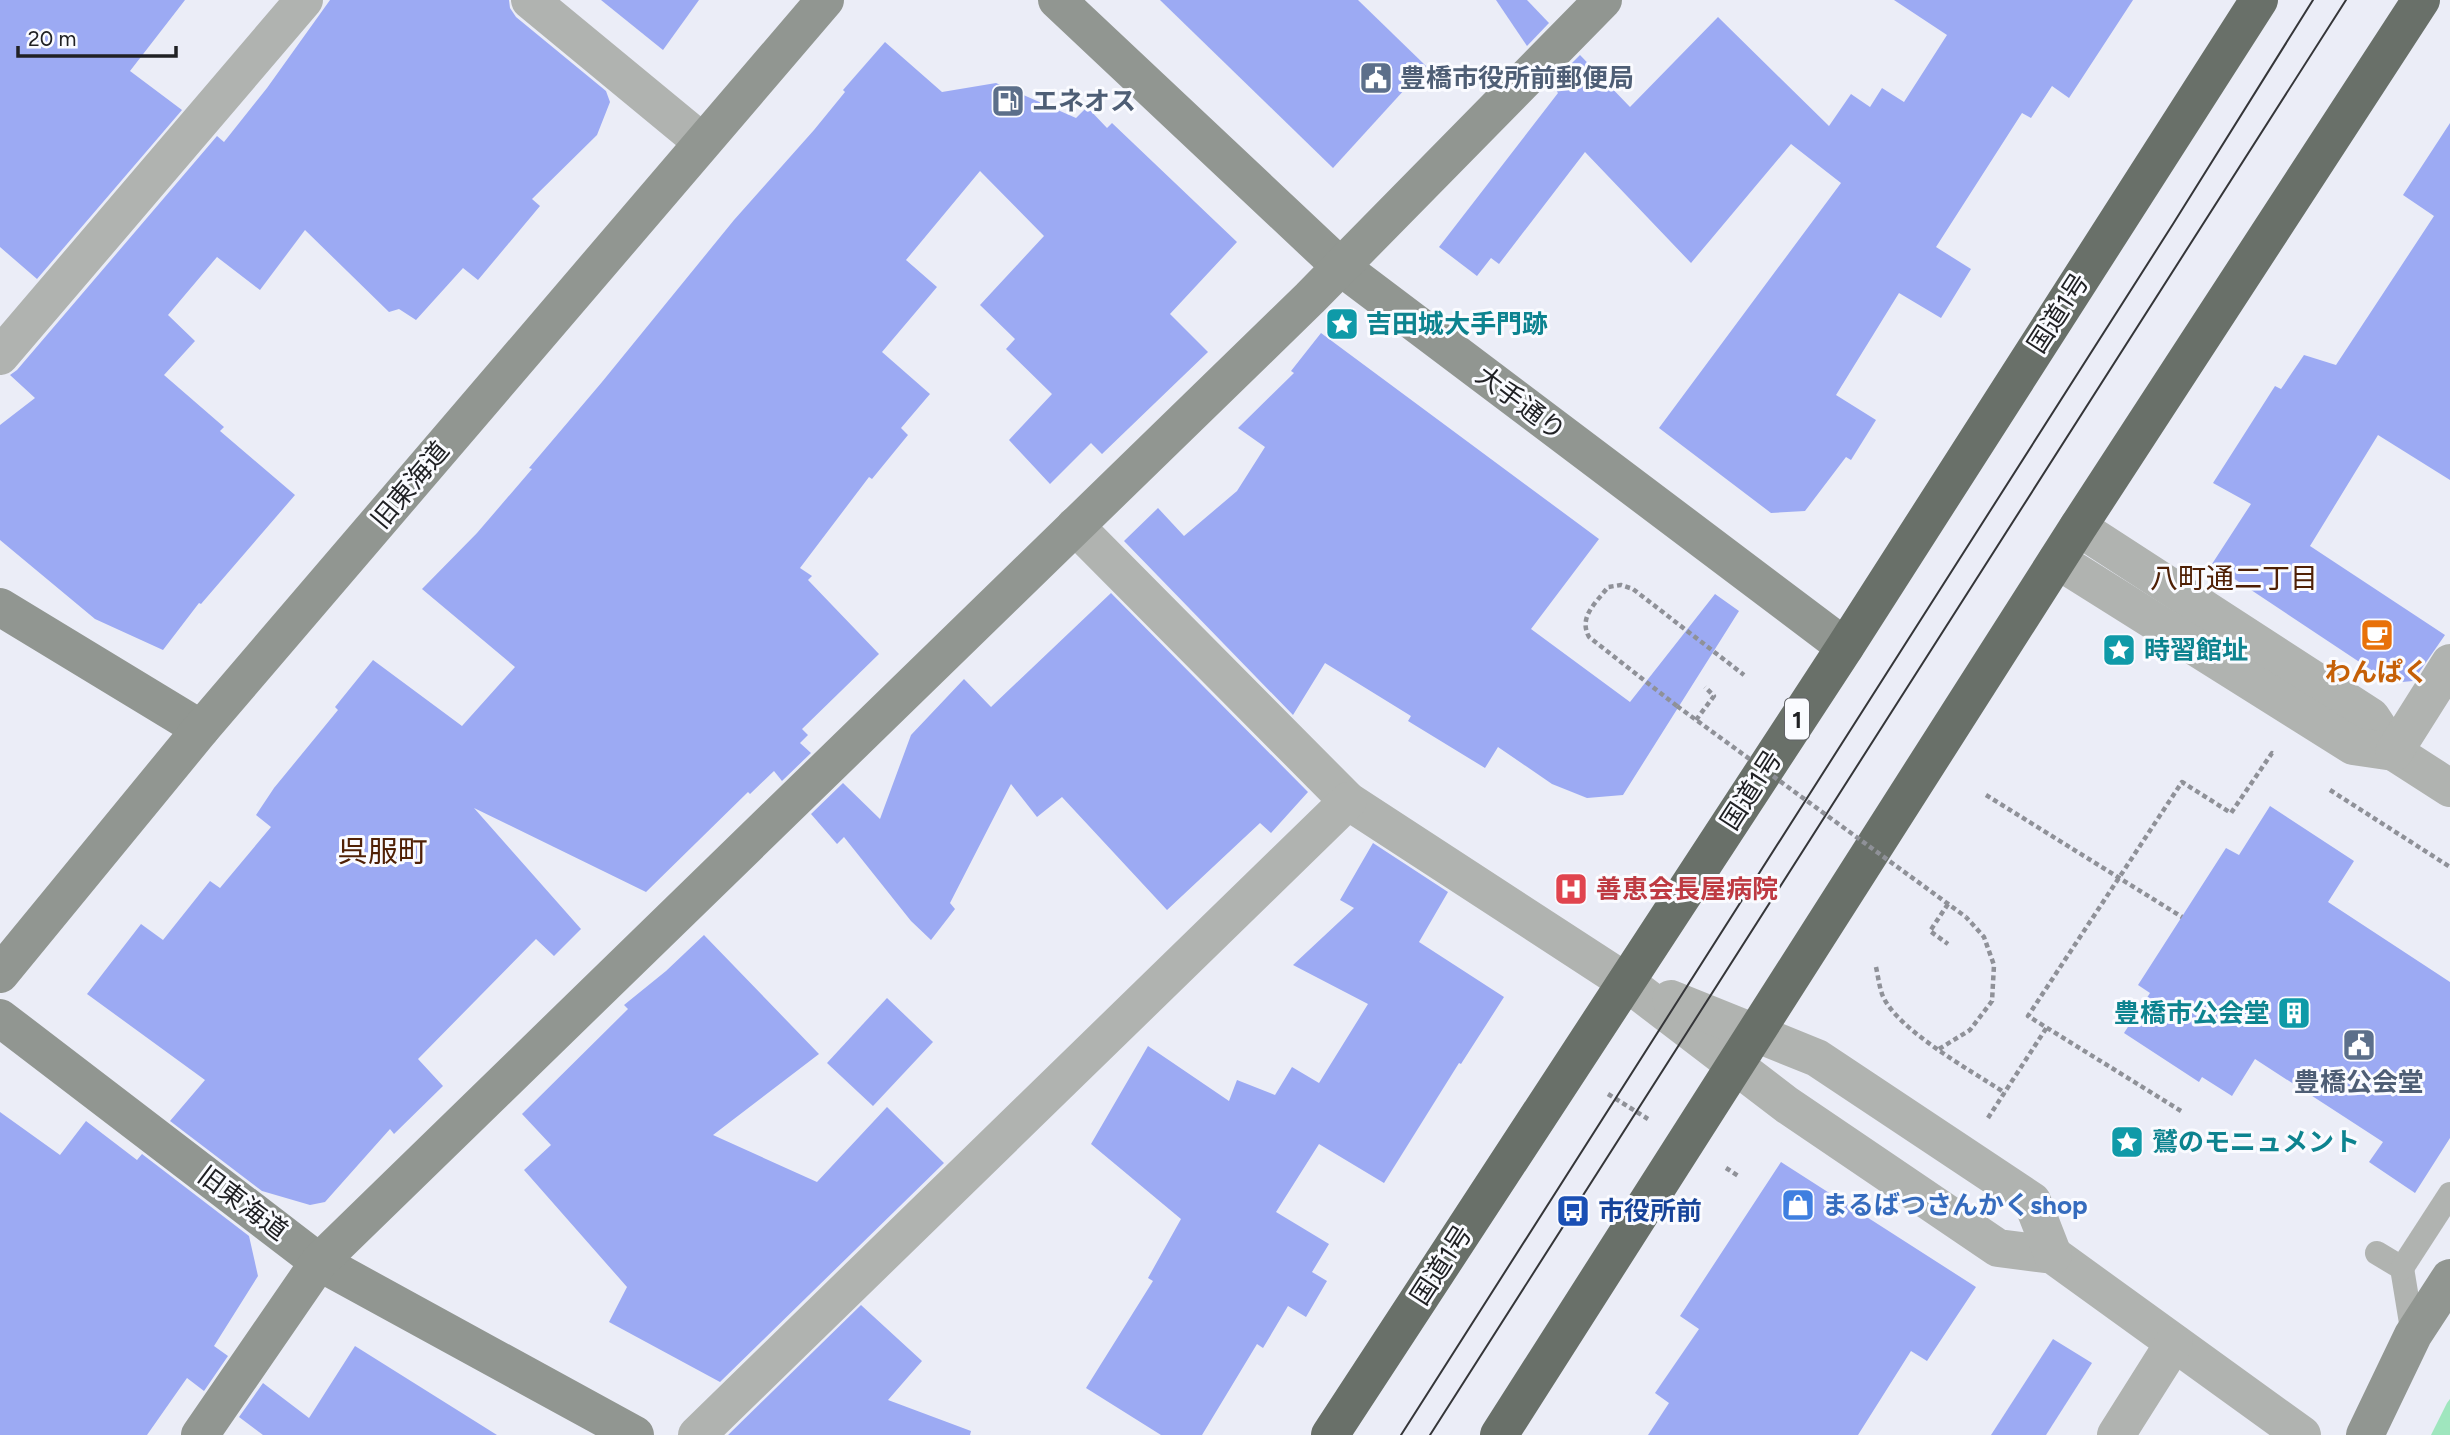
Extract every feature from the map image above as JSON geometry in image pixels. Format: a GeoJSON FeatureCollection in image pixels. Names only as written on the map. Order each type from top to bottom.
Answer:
{"type":"FeatureCollection","features":[{"type":"Feature","properties":{"kind":"highway","name":"国道1号"},"geometry":{"type":"LineString","coordinates":[[1330,1435],[1845,647],[2259,0]]}},
{"type":"Feature","properties":{"kind":"highway"},"geometry":{"type":"LineString","coordinates":[[1500,1435],[2078,527],[2421,0]]}},
{"type":"Feature","properties":{"kind":"street"},"geometry":{"type":"LineString","coordinates":[[0,356],[304,0]]}},
{"type":"Feature","properties":{"kind":"street"},"geometry":{"type":"LineString","coordinates":[[530,0],[702,142]]}},
{"type":"Feature","properties":{"kind":"street","name":"旧東海道"},"geometry":{"type":"LineString","coordinates":[[0,974],[201,729],[825,0]]}},
{"type":"Feature","properties":{"kind":"street","name":"大手通り"},"geometry":{"type":"LineString","coordinates":[[1057,0],[1341,267],[1845,647]]}},
{"type":"Feature","properties":{"kind":"street"},"geometry":{"type":"LineString","coordinates":[[200,1435],[319,1262],[1341,267],[1603,0]]}},
{"type":"Feature","properties":{"kind":"street"},"geometry":{"type":"LineString","coordinates":[[1075,526],[1348,801],[1626,982],[1787,1105],[1998,1248],[2053,1255],[2302,1435]]}},
{"type":"Feature","properties":{"kind":"street"},"geometry":{"type":"LineString","coordinates":[[2078,527],[2371,717],[2394,751],[2450,788]]}},
{"type":"Feature","properties":{"kind":"street"},"geometry":{"type":"LineString","coordinates":[[2057,560],[2353,746],[2394,751]]}},
{"type":"Feature","properties":{"kind":"street"},"geometry":{"type":"LineString","coordinates":[[0,607],[201,729]]}},
{"type":"Feature","properties":{"kind":"street"},"geometry":{"type":"LineString","coordinates":[[2394,751],[2450,663]]}},
{"type":"Feature","properties":{"kind":"street"},"geometry":{"type":"LineString","coordinates":[[697,1435],[1348,801]]}},
{"type":"Feature","properties":{"kind":"street"},"geometry":{"type":"LineString","coordinates":[[1626,982],[1817,1058],[2032,1201],[2053,1255]]}},
{"type":"Feature","properties":{"kind":"street","name":"旧東海道"},"geometry":{"type":"LineString","coordinates":[[0,1017],[319,1262],[635,1435]]}},
{"type":"Feature","properties":{"kind":"street"},"geometry":{"type":"LineString","coordinates":[[2365,1435],[2413,1335],[2450,1278]]}},
{"type":"Feature","properties":{"kind":"street"},"geometry":{"type":"LineString","coordinates":[[2116,1435],[2174,1343]]}},
{"type":"Feature","properties":{"kind":"lane"},"geometry":{"type":"LineString","coordinates":[[2413,1335],[2402,1268],[2450,1194]]}},
{"type":"Feature","properties":{"kind":"lane"},"geometry":{"type":"LineString","coordinates":[[2377,1253],[2402,1268]]}},
{"type":"Feature","properties":{"kind":"path"},"geometry":{"type":"LineString","coordinates":[[1744,675],[1633,589],[1621,585],[1608,587],[1585,618],[1584,628],[1589,637],[1696,720],[1966,917],[1984,937],[1994,965],[1992,1001],[1970,1030],[1939,1049]]}},
{"type":"Feature","properties":{"kind":"path"},"geometry":{"type":"LineString","coordinates":[[1696,720],[1714,696],[1705,687]]}},
{"type":"Feature","properties":{"kind":"path"},"geometry":{"type":"LineString","coordinates":[[2181,1111],[2028,1016],[2182,782],[2231,813],[2272,753],[2283,760]]}},
{"type":"Feature","properties":{"kind":"path"},"geometry":{"type":"LineString","coordinates":[[2328,789],[2450,867]]}},
{"type":"Feature","properties":{"kind":"path"},"geometry":{"type":"LineString","coordinates":[[1986,795],[2182,917]]}},
{"type":"Feature","properties":{"kind":"path"},"geometry":{"type":"LineString","coordinates":[[1948,904],[1930,931],[1948,944]]}},
{"type":"Feature","properties":{"kind":"path"},"geometry":{"type":"LineString","coordinates":[[1875,967],[1882,995],[1896,1016],[1939,1049],[2005,1093]]}},
{"type":"Feature","properties":{"kind":"path"},"geometry":{"type":"LineString","coordinates":[[1983,1126],[2047,1027]]}},
{"type":"Feature","properties":{"kind":"green space"},"geometry":{"type":"Polygon","coordinates":[[[2450,1399],[2450,1435],[2431,1435],[2447,1403],[2450,1399]]]}},
{"type":"Feature","properties":{"kind":"building"},"geometry":{"type":"Polygon","coordinates":[[[0,0],[185,0],[130,71],[182,110],[37,279],[0,247],[0,0]]]}},
{"type":"Feature","properties":{"kind":"building"},"geometry":{"type":"Polygon","coordinates":[[[330,0],[509,0],[510,8],[516,17],[606,91],[610,102],[597,135],[532,199],[540,206],[478,280],[463,268],[416,320],[399,309],[389,312],[305,230],[260,290],[217,257],[168,315],[195,341],[164,375],[224,427],[220,431],[295,495],[201,604],[199,603],[163,650],[95,619],[0,540],[0,425],[35,398],[10,375],[217,136],[224,142],[267,88],[330,0]]]}},
{"type":"Feature","properties":{"kind":"building"},"geometry":{"type":"Polygon","coordinates":[[[601,0],[699,0],[663,50],[601,0]]]}},
{"type":"Feature","properties":{"kind":"building"},"geometry":{"type":"Polygon","coordinates":[[[1160,0],[1358,0],[1426,66],[1333,168],[1160,0]]]}},
{"type":"Feature","properties":{"kind":"building"},"geometry":{"type":"Polygon","coordinates":[[[1496,0],[1527,0],[1549,23],[1527,46],[1496,0]]]}},
{"type":"Feature","properties":{"kind":"building"},"geometry":{"type":"Polygon","coordinates":[[[1894,0],[2133,0],[2069,98],[2052,86],[2031,118],[2022,113],[1936,247],[1971,269],[1941,318],[1899,293],[1836,395],[1876,420],[1851,460],[1846,457],[1805,511],[1771,513],[1659,428],[1841,183],[1791,144],[1691,263],[1585,152],[1499,264],[1491,258],[1477,276],[1439,247],[1558,93],[1551,84],[1580,55],[1630,107],[1718,17],[1829,126],[1851,94],[1870,107],[1882,88],[1904,102],[1947,35],[1894,0]]]}},
{"type":"Feature","properties":{"kind":"building"},"geometry":{"type":"Polygon","coordinates":[[[885,42],[942,92],[996,83],[1076,118],[1087,107],[1107,128],[1112,123],[1237,242],[1170,314],[1208,352],[1102,454],[1091,443],[1050,484],[1009,440],[1052,394],[1006,349],[1015,339],[980,305],[1044,236],[980,171],[906,260],[937,287],[882,352],[930,394],[901,428],[908,435],[872,479],[869,477],[800,568],[812,576],[808,580],[879,654],[802,729],[808,735],[800,743],[811,753],[782,781],[774,771],[750,794],[748,792],[646,892],[474,808],[581,929],[554,956],[536,939],[418,1059],[443,1086],[394,1134],[390,1129],[325,1202],[310,1205],[262,1191],[170,1121],[205,1080],[87,994],[141,924],[163,940],[210,881],[220,888],[271,827],[256,815],[274,788],[338,710],[335,707],[373,660],[462,726],[515,667],[422,589],[477,533],[532,469],[529,468],[885,42]]]}},
{"type":"Feature","properties":{"kind":"building"},"geometry":{"type":"Polygon","coordinates":[[[2450,123],[2450,480],[2378,435],[2310,546],[2445,635],[2413,681],[2391,683],[2212,564],[2251,504],[2213,483],[2275,386],[2281,389],[2304,355],[2336,365],[2434,216],[2403,195],[2450,123]]]}},
{"type":"Feature","properties":{"kind":"building"},"geometry":{"type":"Polygon","coordinates":[[[1321,333],[1599,539],[1531,629],[1630,702],[1715,594],[1739,611],[1623,795],[1587,798],[1552,784],[1498,747],[1485,768],[1408,721],[1411,716],[1325,663],[1293,715],[1124,541],[1158,508],[1184,536],[1237,491],[1265,447],[1238,428],[1294,373],[1291,371],[1321,333]]]}},
{"type":"Feature","properties":{"kind":"building"},"geometry":{"type":"Polygon","coordinates":[[[1111,593],[1308,792],[1271,833],[1260,823],[1167,910],[1062,797],[1037,817],[1011,784],[950,903],[955,909],[931,940],[911,921],[844,837],[837,844],[811,814],[843,783],[880,819],[911,735],[964,679],[991,707],[1111,593]]]}},
{"type":"Feature","properties":{"kind":"building","name":"豊橋市公会堂"},"geometry":{"type":"Polygon","coordinates":[[[2270,806],[2354,861],[2328,902],[2450,982],[2450,1138],[2415,1193],[2369,1162],[2383,1142],[2255,1059],[2232,1096],[2202,1077],[2199,1082],[2124,1033],[2150,993],[2138,985],[2226,848],[2239,855],[2270,806]]]}},
{"type":"Feature","properties":{"kind":"building"},"geometry":{"type":"Polygon","coordinates":[[[1373,843],[1448,892],[1419,942],[1504,997],[1384,1183],[1319,1144],[1276,1212],[1329,1244],[1312,1272],[1327,1281],[1306,1317],[1288,1306],[1263,1348],[1257,1344],[1202,1435],[1161,1435],[1086,1388],[1153,1281],[1148,1278],[1181,1219],[1091,1144],[1148,1046],[1229,1101],[1237,1080],[1275,1095],[1292,1067],[1319,1083],[1368,1004],[1293,965],[1354,908],[1340,900],[1373,843]]]}},
{"type":"Feature","properties":{"kind":"building"},"geometry":{"type":"Polygon","coordinates":[[[704,935],[819,1054],[713,1135],[817,1182],[887,1107],[944,1163],[720,1382],[609,1322],[627,1287],[524,1170],[551,1145],[522,1114],[628,1009],[624,1005],[704,935]]]}},
{"type":"Feature","properties":{"kind":"building"},"geometry":{"type":"Polygon","coordinates":[[[887,998],[933,1042],[873,1106],[827,1063],[887,998]]]}},
{"type":"Feature","properties":{"kind":"building"},"geometry":{"type":"Polygon","coordinates":[[[0,1112],[60,1155],[86,1121],[137,1160],[142,1154],[249,1236],[258,1276],[214,1346],[228,1356],[204,1391],[187,1378],[147,1435],[0,1435],[0,1112]]]}},
{"type":"Feature","properties":{"kind":"building"},"geometry":{"type":"Polygon","coordinates":[[[1781,1162],[1976,1287],[1927,1361],[1911,1351],[1858,1435],[1648,1435],[1669,1403],[1655,1393],[1699,1329],[1680,1316],[1781,1162]]]}},
{"type":"Feature","properties":{"kind":"building"},"geometry":{"type":"Polygon","coordinates":[[[861,1305],[922,1361],[888,1400],[971,1431],[970,1435],[728,1435],[861,1305]]]}},
{"type":"Feature","properties":{"kind":"building"},"geometry":{"type":"Polygon","coordinates":[[[2053,1339],[2092,1363],[2046,1435],[1991,1435],[2053,1339]]]}},
{"type":"Feature","properties":{"kind":"building"},"geometry":{"type":"Polygon","coordinates":[[[355,1346],[497,1435],[263,1435],[239,1417],[263,1383],[309,1418],[355,1346]]]}},
{"type":"Feature","properties":{"kind":"tram line"},"geometry":{"type":"LineString","coordinates":[[1401,1435],[2313,0]]}},
{"type":"Feature","properties":{"kind":"tram line"},"geometry":{"type":"LineString","coordinates":[[1430,1435],[2346,0]]}},
{"type":"Feature","properties":{"kind":"place","name":"豊橋市役所前郵便局"},"geometry":{"type":"Point","coordinates":[1376,78]}},
{"type":"Feature","properties":{"kind":"place","name":"エネオス"},"geometry":{"type":"Point","coordinates":[1008,101]}},
{"type":"Feature","properties":{"kind":"place","name":"吉田城大手門跡"},"geometry":{"type":"Point","coordinates":[1342,324]}},
{"type":"Feature","properties":{"kind":"place","name":"わんぱく"},"geometry":{"type":"Point","coordinates":[2377,635]}},
{"type":"Feature","properties":{"kind":"place","name":"時習館址"},"geometry":{"type":"Point","coordinates":[2119,650]}},
{"type":"Feature","properties":{"kind":"place","name":"善恵会長屋病院"},"geometry":{"type":"Point","coordinates":[1571,889]}},
{"type":"Feature","properties":{"kind":"place","name":"豊橋市公会堂"},"geometry":{"type":"Point","coordinates":[2294,1013]}},
{"type":"Feature","properties":{"kind":"place","name":"豊橋公会堂"},"geometry":{"type":"Point","coordinates":[2359,1045]}},
{"type":"Feature","properties":{"kind":"place","name":"鷲のモニュメント"},"geometry":{"type":"Point","coordinates":[2127,1142]}},
{"type":"Feature","properties":{"kind":"place","name":"まるばつさんかくshop"},"geometry":{"type":"Point","coordinates":[1798,1205]}},
{"type":"Feature","properties":{"kind":"place","name":"市役所前"},"geometry":{"type":"Point","coordinates":[1573,1211]}},
{"type":"Feature","properties":{"kind":"district","name":"八町通二丁目"},"geometry":{"type":"Point","coordinates":[2234,578]}},
{"type":"Feature","properties":{"kind":"district","name":"呉服町"},"geometry":{"type":"Point","coordinates":[383,851]}}]}
